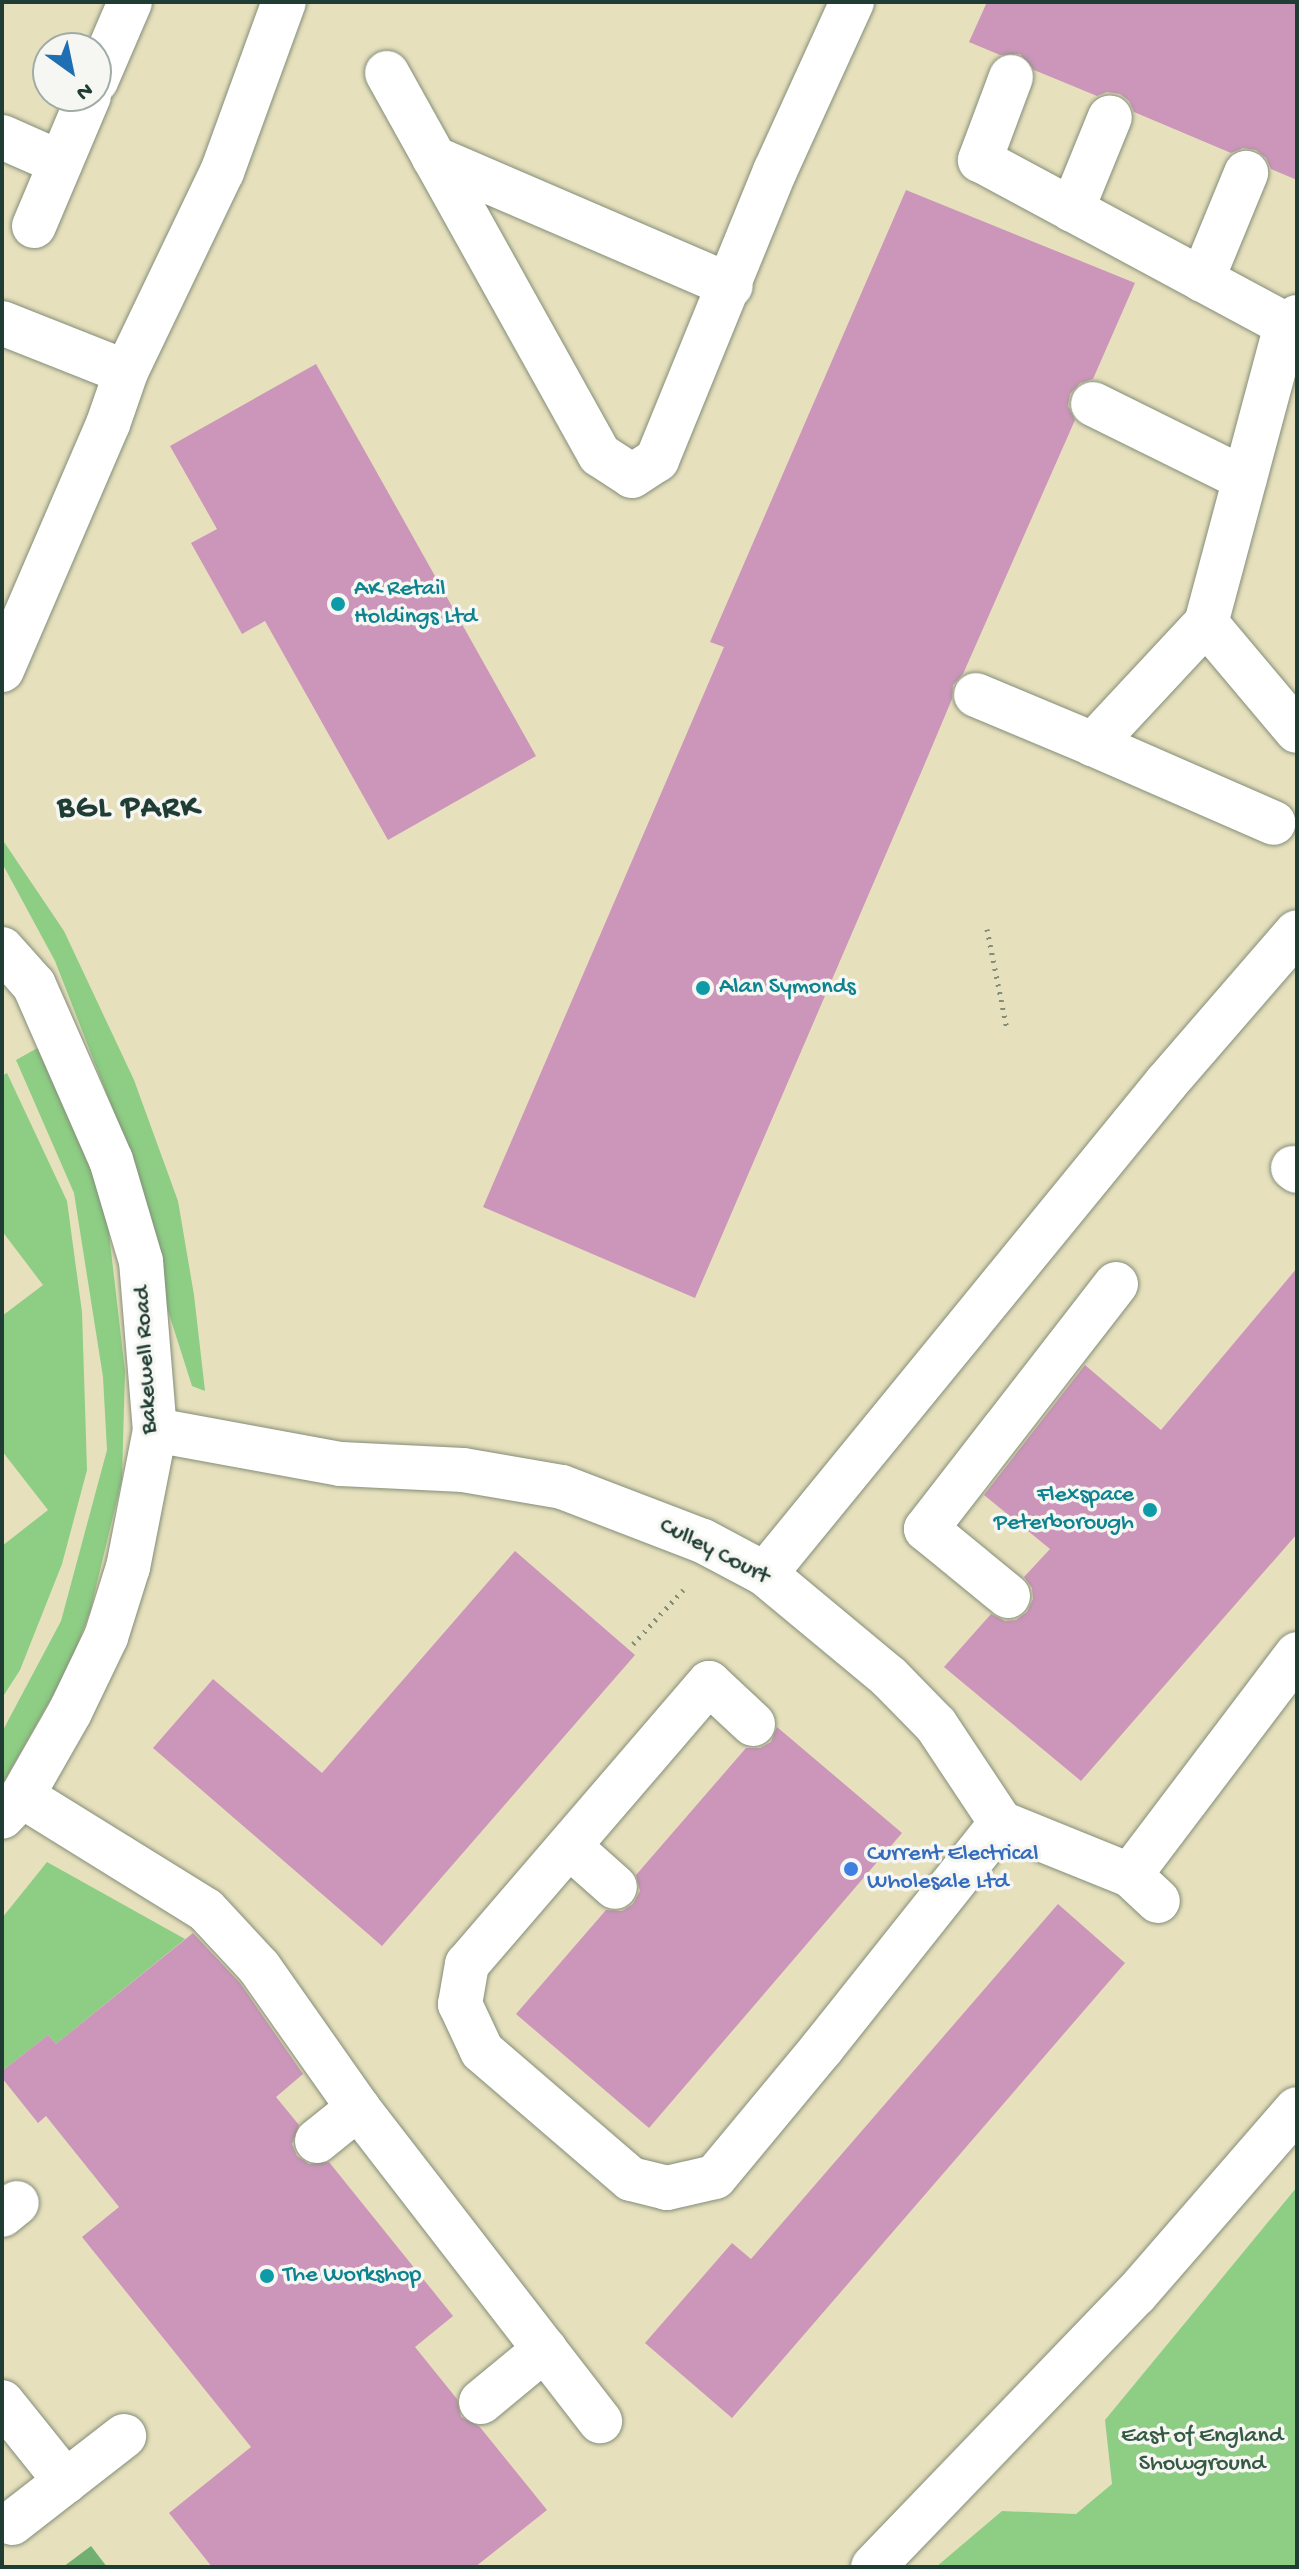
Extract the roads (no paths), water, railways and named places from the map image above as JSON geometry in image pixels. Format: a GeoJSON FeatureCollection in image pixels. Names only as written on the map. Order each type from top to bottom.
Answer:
{"type":"FeatureCollection","features":[{"type":"Feature","properties":{"kind":"street"},"geometry":{"type":"LineString","coordinates":[[112,44],[130,2]]}},
{"type":"Feature","properties":{"kind":"street"},"geometry":{"type":"LineString","coordinates":[[2,670],[108,424],[126,372],[222,172],[284,2]]}},
{"type":"Feature","properties":{"kind":"street"},"geometry":{"type":"LineString","coordinates":[[387,73],[600,455],[632,476],[657,460],[731,286],[775,171],[852,2]]}},
{"type":"Feature","properties":{"kind":"street"},"geometry":{"type":"LineString","coordinates":[[1011,77],[980,160],[1202,280],[1292,321],[1269,391],[1206,623],[1093,744]]}},
{"type":"Feature","properties":{"kind":"street"},"geometry":{"type":"LineString","coordinates":[[34,226],[82,112]]}},
{"type":"Feature","properties":{"kind":"street"},"geometry":{"type":"LineString","coordinates":[[1072,210],[1110,117]]}},
{"type":"Feature","properties":{"kind":"street"},"geometry":{"type":"LineString","coordinates":[[2,137],[61,163]]}},
{"type":"Feature","properties":{"kind":"street"},"geometry":{"type":"LineString","coordinates":[[434,158],[731,286]]}},
{"type":"Feature","properties":{"kind":"street"},"geometry":{"type":"LineString","coordinates":[[1202,280],[1246,173]]}},
{"type":"Feature","properties":{"kind":"street"},"geometry":{"type":"LineString","coordinates":[[2,323],[126,372]]}},
{"type":"Feature","properties":{"kind":"street"},"geometry":{"type":"LineString","coordinates":[[1269,391],[1297,425]]}},
{"type":"Feature","properties":{"kind":"street"},"geometry":{"type":"LineString","coordinates":[[1093,404],[1245,479]]}},
{"type":"Feature","properties":{"kind":"street"},"geometry":{"type":"LineString","coordinates":[[1206,623],[1297,731]]}},
{"type":"Feature","properties":{"kind":"street"},"geometry":{"type":"LineString","coordinates":[[976,695],[1274,823]]}},
{"type":"Feature","properties":{"kind":"street"},"geometry":{"type":"LineString","coordinates":[[765,1574],[1147,1106],[1297,932]]}},
{"type":"Feature","properties":{"kind":"street","name":"Bakewell Road"},"geometry":{"type":"LineString","coordinates":[[2,949],[18,996],[111,1160],[141,1261],[155,1430],[128,1567],[106,1637],[70,1712],[12,1806]]}},
{"type":"Feature","properties":{"kind":"street"},"geometry":{"type":"LineString","coordinates":[[1008,1596],[920,1548],[1116,1284]]}},
{"type":"Feature","properties":{"kind":"street","name":"Culley Court"},"geometry":{"type":"LineString","coordinates":[[155,1430],[341,1464],[463,1470],[562,1487],[703,1541],[765,1574],[889,1677],[936,1725],[1001,1823]]}},
{"type":"Feature","properties":{"kind":"street"},"geometry":{"type":"LineString","coordinates":[[753,1724],[709,1683],[467,1964],[460,2004],[482,2051],[631,2179],[667,2188],[715,2177],[1001,1823],[1144,1888],[1297,1654]]}},
{"type":"Feature","properties":{"kind":"street"},"geometry":{"type":"LineString","coordinates":[[12,1806],[206,1910],[600,2421]]}},
{"type":"Feature","properties":{"kind":"street"},"geometry":{"type":"LineString","coordinates":[[570,1847],[615,1887]]}},
{"type":"Feature","properties":{"kind":"street"},"geometry":{"type":"LineString","coordinates":[[317,2141],[358,2108]]}},
{"type":"Feature","properties":{"kind":"street"},"geometry":{"type":"LineString","coordinates":[[873,2567],[1136,2294],[1297,2109]]}},
{"type":"Feature","properties":{"kind":"street"},"geometry":{"type":"LineString","coordinates":[[481,2402],[545,2349]]}},
{"type":"Feature","properties":{"kind":"street"},"geometry":{"type":"LineString","coordinates":[[2,2402],[66,2482]]}},
{"type":"Feature","properties":{"kind":"street"},"geometry":{"type":"LineString","coordinates":[[12,2523],[124,2436]]}},
{"type":"Feature","properties":{"kind":"place","name":"AK Retail Holdings Ltd"},"geometry":{"type":"Point","coordinates":[338,604]}},
{"type":"Feature","properties":{"kind":"place","name":"Alan Symonds"},"geometry":{"type":"Point","coordinates":[703,988]}},
{"type":"Feature","properties":{"kind":"place","name":"Flexspace Peterborough"},"geometry":{"type":"Point","coordinates":[1150,1510]}},
{"type":"Feature","properties":{"kind":"place","name":"Current Electrical Wholesale Ltd"},"geometry":{"type":"Point","coordinates":[851,1869]}},
{"type":"Feature","properties":{"kind":"place","name":"The Workshop"},"geometry":{"type":"Point","coordinates":[267,2276]}},
{"type":"Feature","properties":{"kind":"district","name":"BGL PARK"},"geometry":{"type":"Point","coordinates":[129,809]}},
{"type":"Feature","properties":{"kind":"park label","name":"East of England Showground"},"geometry":{"type":"Point","coordinates":[1202,2451]}}]}
